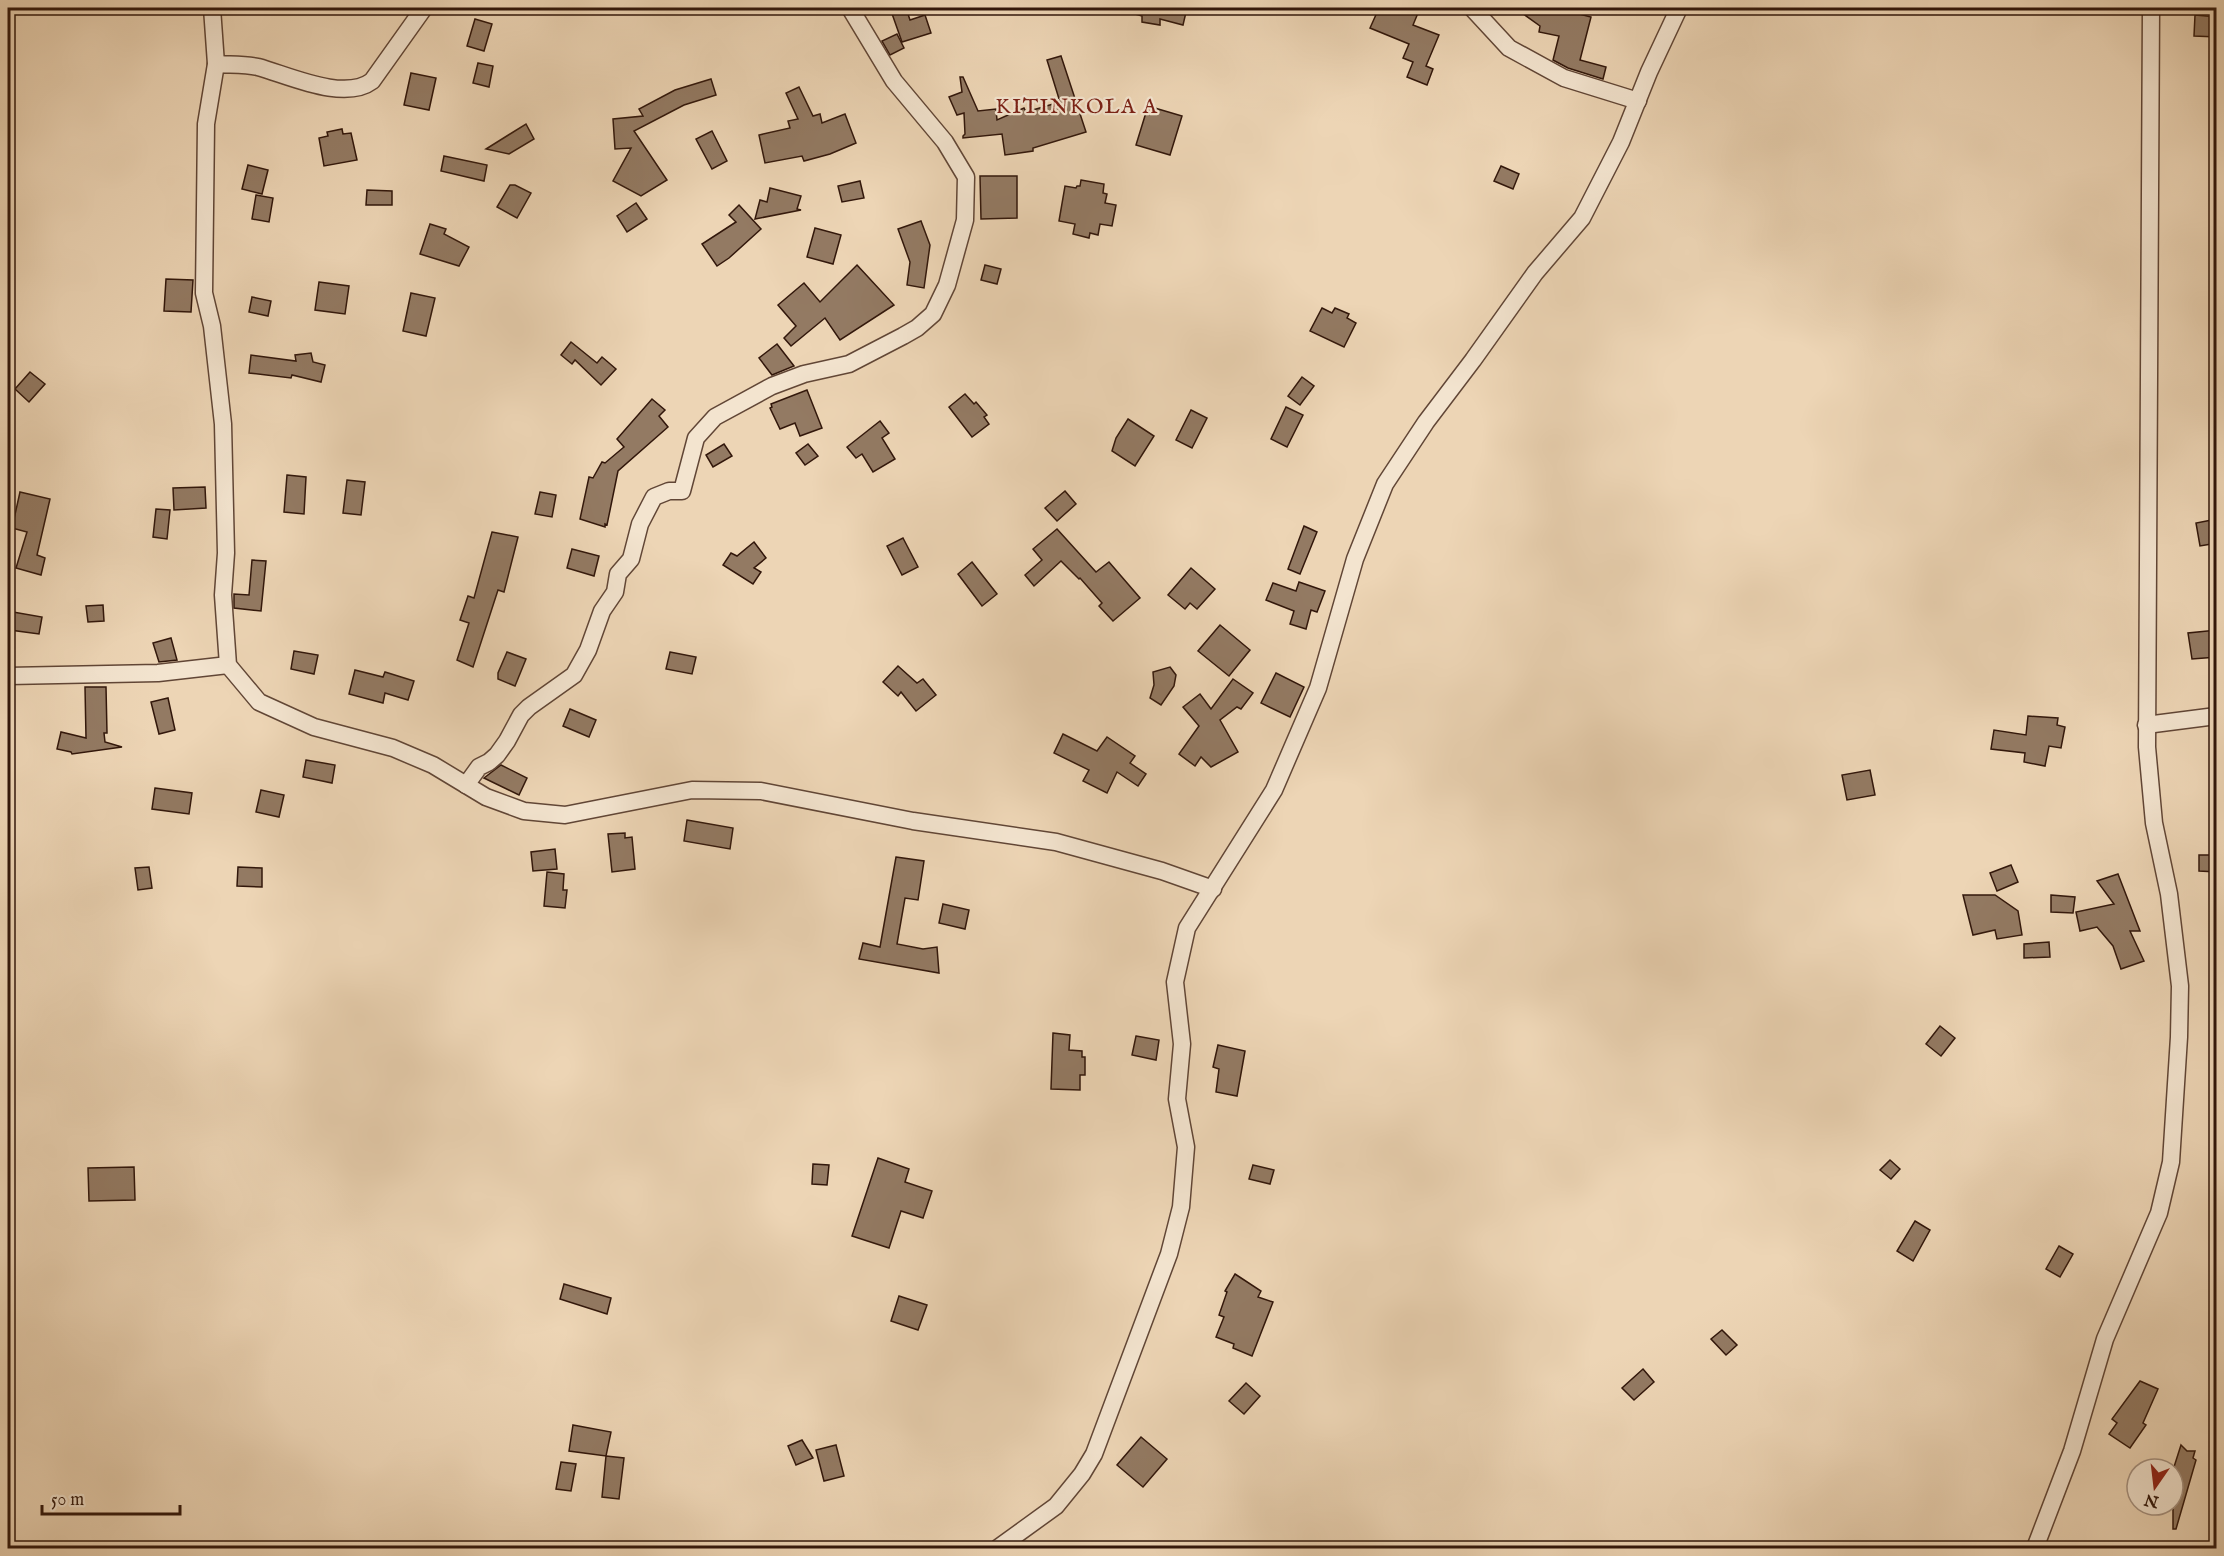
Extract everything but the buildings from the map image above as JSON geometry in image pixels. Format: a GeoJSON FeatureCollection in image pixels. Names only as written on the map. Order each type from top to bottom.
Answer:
{"type":"FeatureCollection","features":[{"type":"Feature","properties":{"kind":"street"},"geometry":{"type":"LineString","coordinates":[[212,8],[216,64],[206,124],[204,293],[212,326],[223,424],[226,553],[223,595],[228,665],[259,702],[314,727],[393,748],[433,765],[486,796],[524,811],[565,815],[692,790],[761,791],[913,821],[1056,842],[1162,871],[1213,889]]}},
{"type":"Feature","properties":{"kind":"street"},"geometry":{"type":"LineString","coordinates":[[216,64],[256,67],[305,82],[353,89],[372,81],[424,8]]}},
{"type":"Feature","properties":{"kind":"street"},"geometry":{"type":"LineString","coordinates":[[466,785],[479,767],[489,762],[497,754],[521,715],[574,675],[588,650],[603,611],[615,592],[618,574],[631,559],[640,524],[654,497],[669,491],[682,491],[696,438],[710,422],[715,417],[772,386],[804,374],[849,364],[876,351],[917,328],[933,314],[953,267],[965,220],[966,177],[945,142],[894,81],[850,8]]}},
{"type":"Feature","properties":{"kind":"street"},"geometry":{"type":"LineString","coordinates":[[1472,8],[1509,48],[1564,78],[1638,101]]}},
{"type":"Feature","properties":{"kind":"street"},"geometry":{"type":"LineString","coordinates":[[998,1548],[1056,1506],[1082,1474],[1094,1454],[1169,1254],[1181,1207],[1186,1147],[1177,1099],[1182,1044],[1176,997],[1176,973],[1187,928],[1274,790],[1318,688],[1355,559],[1366,526],[1385,484],[1426,422],[1535,273],[1582,218],[1621,142],[1679,8]]}},
{"type":"Feature","properties":{"kind":"street"},"geometry":{"type":"LineString","coordinates":[[2035,1548],[2072,1451],[2105,1340],[2159,1213],[2170,1162],[2180,1037],[2180,986],[2169,894],[2153,811],[2146,725],[2151,8]]}},
{"type":"Feature","properties":{"kind":"street"},"geometry":{"type":"LineString","coordinates":[[8,676],[158,674],[228,665]]}},
{"type":"Feature","properties":{"kind":"street"},"geometry":{"type":"LineString","coordinates":[[2146,725],[2217,716]]}},
{"type":"Feature","properties":{"kind":"district","name":"KITINKOLA A"},"geometry":{"type":"Point","coordinates":[1077,106]}}]}
